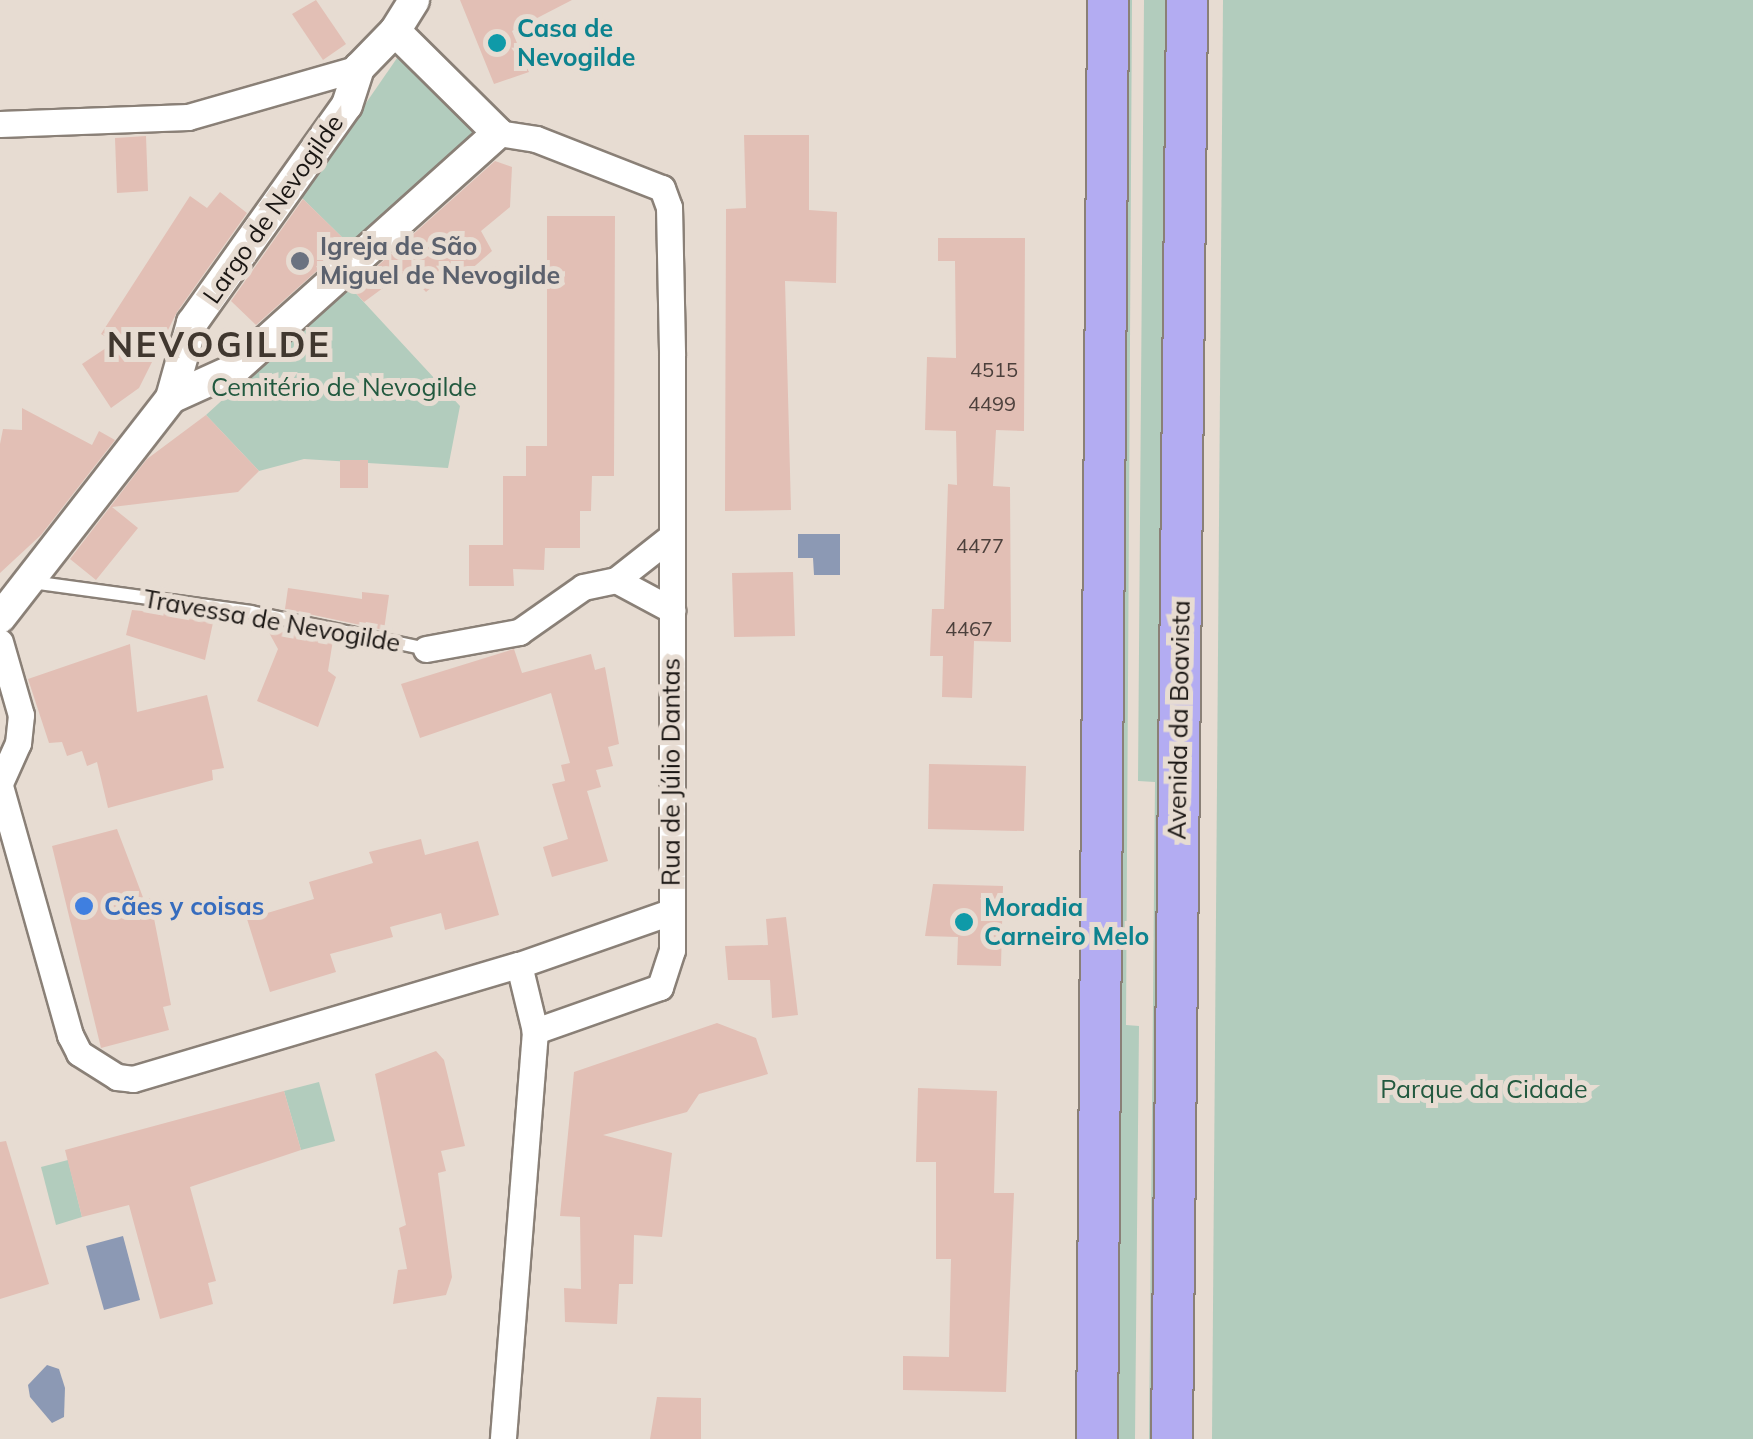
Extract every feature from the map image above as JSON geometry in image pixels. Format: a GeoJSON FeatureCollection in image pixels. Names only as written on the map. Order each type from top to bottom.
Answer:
{"type":"FeatureCollection","features":[{"type":"Feature","properties":{"kind":"main road"},"geometry":{"type":"LineString","coordinates":[[1096,1439],[1108,0]]}},
{"type":"Feature","properties":{"kind":"main road","name":"Avenida da Boavista"},"geometry":{"type":"LineString","coordinates":[[1172,1439],[1187,0]]}},
{"type":"Feature","properties":{"kind":"street","name":"Largo de Nevogilde"},"geometry":{"type":"LineString","coordinates":[[0,618],[32,582],[171,398],[192,323],[346,104],[358,68],[395,31],[414,0]]}},
{"type":"Feature","properties":{"kind":"street"},"geometry":{"type":"LineString","coordinates":[[395,31],[498,132]]}},
{"type":"Feature","properties":{"kind":"street"},"geometry":{"type":"LineString","coordinates":[[0,124],[150,123],[263,99],[358,68]]}},
{"type":"Feature","properties":{"kind":"street","name":"Largo de Nevogilde"},"geometry":{"type":"LineString","coordinates":[[171,398],[235,369],[498,132]]}},
{"type":"Feature","properties":{"kind":"street","name":"Rua de Júlio Dantas"},"geometry":{"type":"LineString","coordinates":[[498,132],[574,152],[662,188],[669,207],[672,950],[660,987],[535,1031]]}},
{"type":"Feature","properties":{"kind":"street","name":"Travessa de Nevogilde"},"geometry":{"type":"LineString","coordinates":[[426,650],[519,632],[583,588],[616,580],[672,536]]}},
{"type":"Feature","properties":{"kind":"street"},"geometry":{"type":"LineString","coordinates":[[616,580],[672,610]]}},
{"type":"Feature","properties":{"kind":"street"},"geometry":{"type":"LineString","coordinates":[[0,642],[21,715],[18,742],[0,784],[70,1034],[79,1053],[116,1077],[133,1078],[519,965],[670,912]]}},
{"type":"Feature","properties":{"kind":"street"},"geometry":{"type":"LineString","coordinates":[[503,1439],[535,1031],[519,965]]}},
{"type":"Feature","properties":{"kind":"lane","name":"Travessa de Nevogilde"},"geometry":{"type":"LineString","coordinates":[[32,582],[251,612],[426,650]]}},
{"type":"Feature","properties":{"kind":"green space"},"geometry":{"type":"Polygon","coordinates":[[[1126,0],[1132,0],[1126,1025],[1139,1026],[1135,1439],[1115,1439],[1126,0]]]}},
{"type":"Feature","properties":{"kind":"green space"},"geometry":{"type":"Polygon","coordinates":[[[1144,0],[1167,0],[1156,1439],[1149,1439],[1155,782],[1138,781],[1144,0]]]}},
{"type":"Feature","properties":{"kind":"green space","name":"Parque da Cidade"},"geometry":{"type":"Polygon","coordinates":[[[1223,0],[1753,0],[1753,1439],[1212,1439],[1223,0]]]}},
{"type":"Feature","properties":{"kind":"green space"},"geometry":{"type":"Polygon","coordinates":[[[404,48],[486,130],[354,249],[301,197],[404,48]]]}},
{"type":"Feature","properties":{"kind":"green space","name":"Cemitério de Nevogilde"},"geometry":{"type":"Polygon","coordinates":[[[348,285],[460,406],[448,468],[304,459],[259,471],[206,415],[348,285]]]}},
{"type":"Feature","properties":{"kind":"green space"},"geometry":{"type":"Polygon","coordinates":[[[319,1082],[335,1141],[301,1150],[284,1091],[319,1082]]]}},
{"type":"Feature","properties":{"kind":"green space"},"geometry":{"type":"Polygon","coordinates":[[[68,1160],[82,1217],[56,1225],[41,1167],[68,1160]]]}},
{"type":"Feature","properties":{"kind":"water"},"geometry":{"type":"Polygon","coordinates":[[[798,534],[840,534],[840,575],[814,575],[813,558],[798,558],[798,534]]]}},
{"type":"Feature","properties":{"kind":"water"},"geometry":{"type":"Polygon","coordinates":[[[123,1236],[140,1300],[104,1310],[86,1246],[123,1236]]]}},
{"type":"Feature","properties":{"kind":"water"},"geometry":{"type":"Polygon","coordinates":[[[47,1365],[59,1369],[65,1388],[64,1417],[52,1423],[30,1397],[28,1385],[47,1365]]]}},
{"type":"Feature","properties":{"kind":"building"},"geometry":{"type":"Polygon","coordinates":[[[316,0],[346,44],[323,60],[292,14],[316,0]]]}},
{"type":"Feature","properties":{"kind":"building","name":"Casa de Nevogilde"},"geometry":{"type":"Polygon","coordinates":[[[460,0],[572,0],[512,31],[529,72],[494,84],[460,0]]]}},
{"type":"Feature","properties":{"kind":"building"},"geometry":{"type":"Polygon","coordinates":[[[744,135],[809,135],[809,210],[837,212],[836,283],[785,281],[791,510],[725,511],[726,209],[746,208],[744,135]]]}},
{"type":"Feature","properties":{"kind":"building"},"geometry":{"type":"Polygon","coordinates":[[[146,136],[148,191],[117,193],[115,138],[146,136]]]}},
{"type":"Feature","properties":{"kind":"building"},"geometry":{"type":"Polygon","coordinates":[[[495,161],[512,167],[510,207],[481,231],[492,251],[452,286],[443,278],[426,292],[406,271],[364,302],[352,289],[495,161]]]}},
{"type":"Feature","properties":{"kind":"building"},"geometry":{"type":"Polygon","coordinates":[[[220,192],[247,213],[177,312],[139,388],[111,408],[82,364],[115,342],[101,334],[190,196],[207,208],[220,192]]]}},
{"type":"Feature","properties":{"kind":"building","name":"Igreja de São Miguel de Nevogilde"},"geometry":{"type":"Polygon","coordinates":[[[303,199],[348,243],[256,325],[231,301],[303,199]]]}},
{"type":"Feature","properties":{"kind":"building"},"geometry":{"type":"Polygon","coordinates":[[[547,216],[615,216],[614,476],[592,476],[591,511],[580,511],[580,548],[545,548],[544,570],[513,569],[514,586],[469,586],[469,545],[503,545],[503,476],[526,476],[526,446],[547,446],[547,216]]]}},
{"type":"Feature","properties":{"kind":"building"},"geometry":{"type":"Polygon","coordinates":[[[938,238],[1025,238],[1024,431],[996,430],[993,486],[1010,487],[1011,642],[974,641],[972,698],[942,697],[943,656],[930,656],[932,609],[944,609],[948,484],[957,485],[956,431],[925,430],[927,357],[956,358],[955,261],[938,261],[938,238]]]}},
{"type":"Feature","properties":{"kind":"building"},"geometry":{"type":"Polygon","coordinates":[[[22,408],[92,445],[99,431],[115,440],[41,535],[0,573],[0,444],[3,429],[22,430],[22,408]]]}},
{"type":"Feature","properties":{"kind":"building"},"geometry":{"type":"Polygon","coordinates":[[[206,415],[259,471],[238,492],[112,507],[138,528],[96,580],[70,559],[147,459],[206,415]]]}},
{"type":"Feature","properties":{"kind":"building"},"geometry":{"type":"Polygon","coordinates":[[[340,460],[368,460],[368,488],[340,488],[340,460]]]}},
{"type":"Feature","properties":{"kind":"building"},"geometry":{"type":"Polygon","coordinates":[[[793,572],[795,636],[734,637],[732,573],[793,572]]]}},
{"type":"Feature","properties":{"kind":"building"},"geometry":{"type":"Polygon","coordinates":[[[288,588],[362,599],[362,592],[389,595],[384,630],[285,609],[288,588]]]}},
{"type":"Feature","properties":{"kind":"building"},"geometry":{"type":"Polygon","coordinates":[[[132,610],[214,618],[205,660],[126,635],[132,610]]]}},
{"type":"Feature","properties":{"kind":"building"},"geometry":{"type":"Polygon","coordinates":[[[267,629],[333,640],[328,671],[336,677],[318,727],[257,701],[278,649],[267,629]]]}},
{"type":"Feature","properties":{"kind":"building"},"geometry":{"type":"Polygon","coordinates":[[[130,644],[137,712],[207,695],[224,768],[212,770],[213,780],[108,808],[97,762],[87,766],[82,751],[67,756],[62,742],[49,743],[28,679],[130,644]]]}},
{"type":"Feature","properties":{"kind":"building"},"geometry":{"type":"Polygon","coordinates":[[[514,649],[522,673],[591,654],[595,670],[605,667],[619,744],[608,747],[613,766],[596,770],[601,787],[587,791],[608,861],[552,877],[543,847],[568,839],[552,784],[565,781],[561,765],[570,763],[551,693],[420,738],[401,684],[514,649]]]}},
{"type":"Feature","properties":{"kind":"building"},"geometry":{"type":"Polygon","coordinates":[[[929,764],[1026,766],[1024,831],[928,829],[929,764]]]}},
{"type":"Feature","properties":{"kind":"building"},"geometry":{"type":"Polygon","coordinates":[[[117,829],[144,900],[150,898],[171,1005],[163,1007],[169,1030],[101,1048],[52,846],[117,829]]]}},
{"type":"Feature","properties":{"kind":"building"},"geometry":{"type":"Polygon","coordinates":[[[421,839],[425,855],[478,841],[499,915],[445,930],[441,913],[390,927],[393,937],[330,954],[336,972],[270,992],[247,919],[314,899],[309,882],[373,863],[369,852],[421,839]]]}},
{"type":"Feature","properties":{"kind":"building","name":"Moradia Carneiro Melo"},"geometry":{"type":"Polygon","coordinates":[[[933,884],[1003,886],[1001,966],[957,965],[958,937],[925,936],[933,884]]]}},
{"type":"Feature","properties":{"kind":"building"},"geometry":{"type":"Polygon","coordinates":[[[786,917],[798,1015],[772,1018],[770,980],[728,980],[725,946],[768,945],[766,919],[786,917]]]}},
{"type":"Feature","properties":{"kind":"building"},"geometry":{"type":"Polygon","coordinates":[[[717,1023],[756,1038],[768,1074],[699,1094],[687,1112],[603,1135],[672,1153],[662,1237],[634,1235],[633,1284],[619,1284],[617,1324],[565,1322],[564,1288],[581,1289],[580,1217],[560,1216],[574,1072],[717,1023]]]}},
{"type":"Feature","properties":{"kind":"building"},"geometry":{"type":"Polygon","coordinates":[[[436,1051],[444,1060],[465,1146],[441,1151],[446,1171],[438,1173],[452,1277],[446,1295],[393,1304],[398,1270],[407,1269],[399,1228],[406,1225],[375,1074],[436,1051]]]}},
{"type":"Feature","properties":{"kind":"building"},"geometry":{"type":"Polygon","coordinates":[[[918,1088],[997,1091],[994,1193],[1014,1193],[1006,1392],[903,1390],[903,1356],[949,1357],[951,1259],[936,1259],[936,1162],[916,1162],[918,1088]]]}},
{"type":"Feature","properties":{"kind":"building"},"geometry":{"type":"Polygon","coordinates":[[[284,1091],[301,1150],[190,1187],[216,1281],[208,1283],[213,1304],[160,1319],[129,1205],[82,1217],[65,1150],[284,1091]]]}},
{"type":"Feature","properties":{"kind":"building"},"geometry":{"type":"Polygon","coordinates":[[[6,1141],[49,1284],[0,1299],[0,1142],[6,1141]]]}},
{"type":"Feature","properties":{"kind":"building"},"geometry":{"type":"Polygon","coordinates":[[[657,1397],[701,1398],[701,1439],[650,1439],[657,1397]]]}},
{"type":"Feature","properties":{"kind":"place","name":"Casa de Nevogilde"},"geometry":{"type":"Point","coordinates":[497,43]}},
{"type":"Feature","properties":{"kind":"place","name":"Igreja de São Miguel de Nevogilde"},"geometry":{"type":"Point","coordinates":[300,261]}},
{"type":"Feature","properties":{"kind":"place","name":"Cães y coisas"},"geometry":{"type":"Point","coordinates":[84,906]}},
{"type":"Feature","properties":{"kind":"place","name":"Moradia Carneiro Melo"},"geometry":{"type":"Point","coordinates":[964,922]}},
{"type":"Feature","properties":{"kind":"district","name":"NEVOGILDE"},"geometry":{"type":"Point","coordinates":[219,344]}}]}
